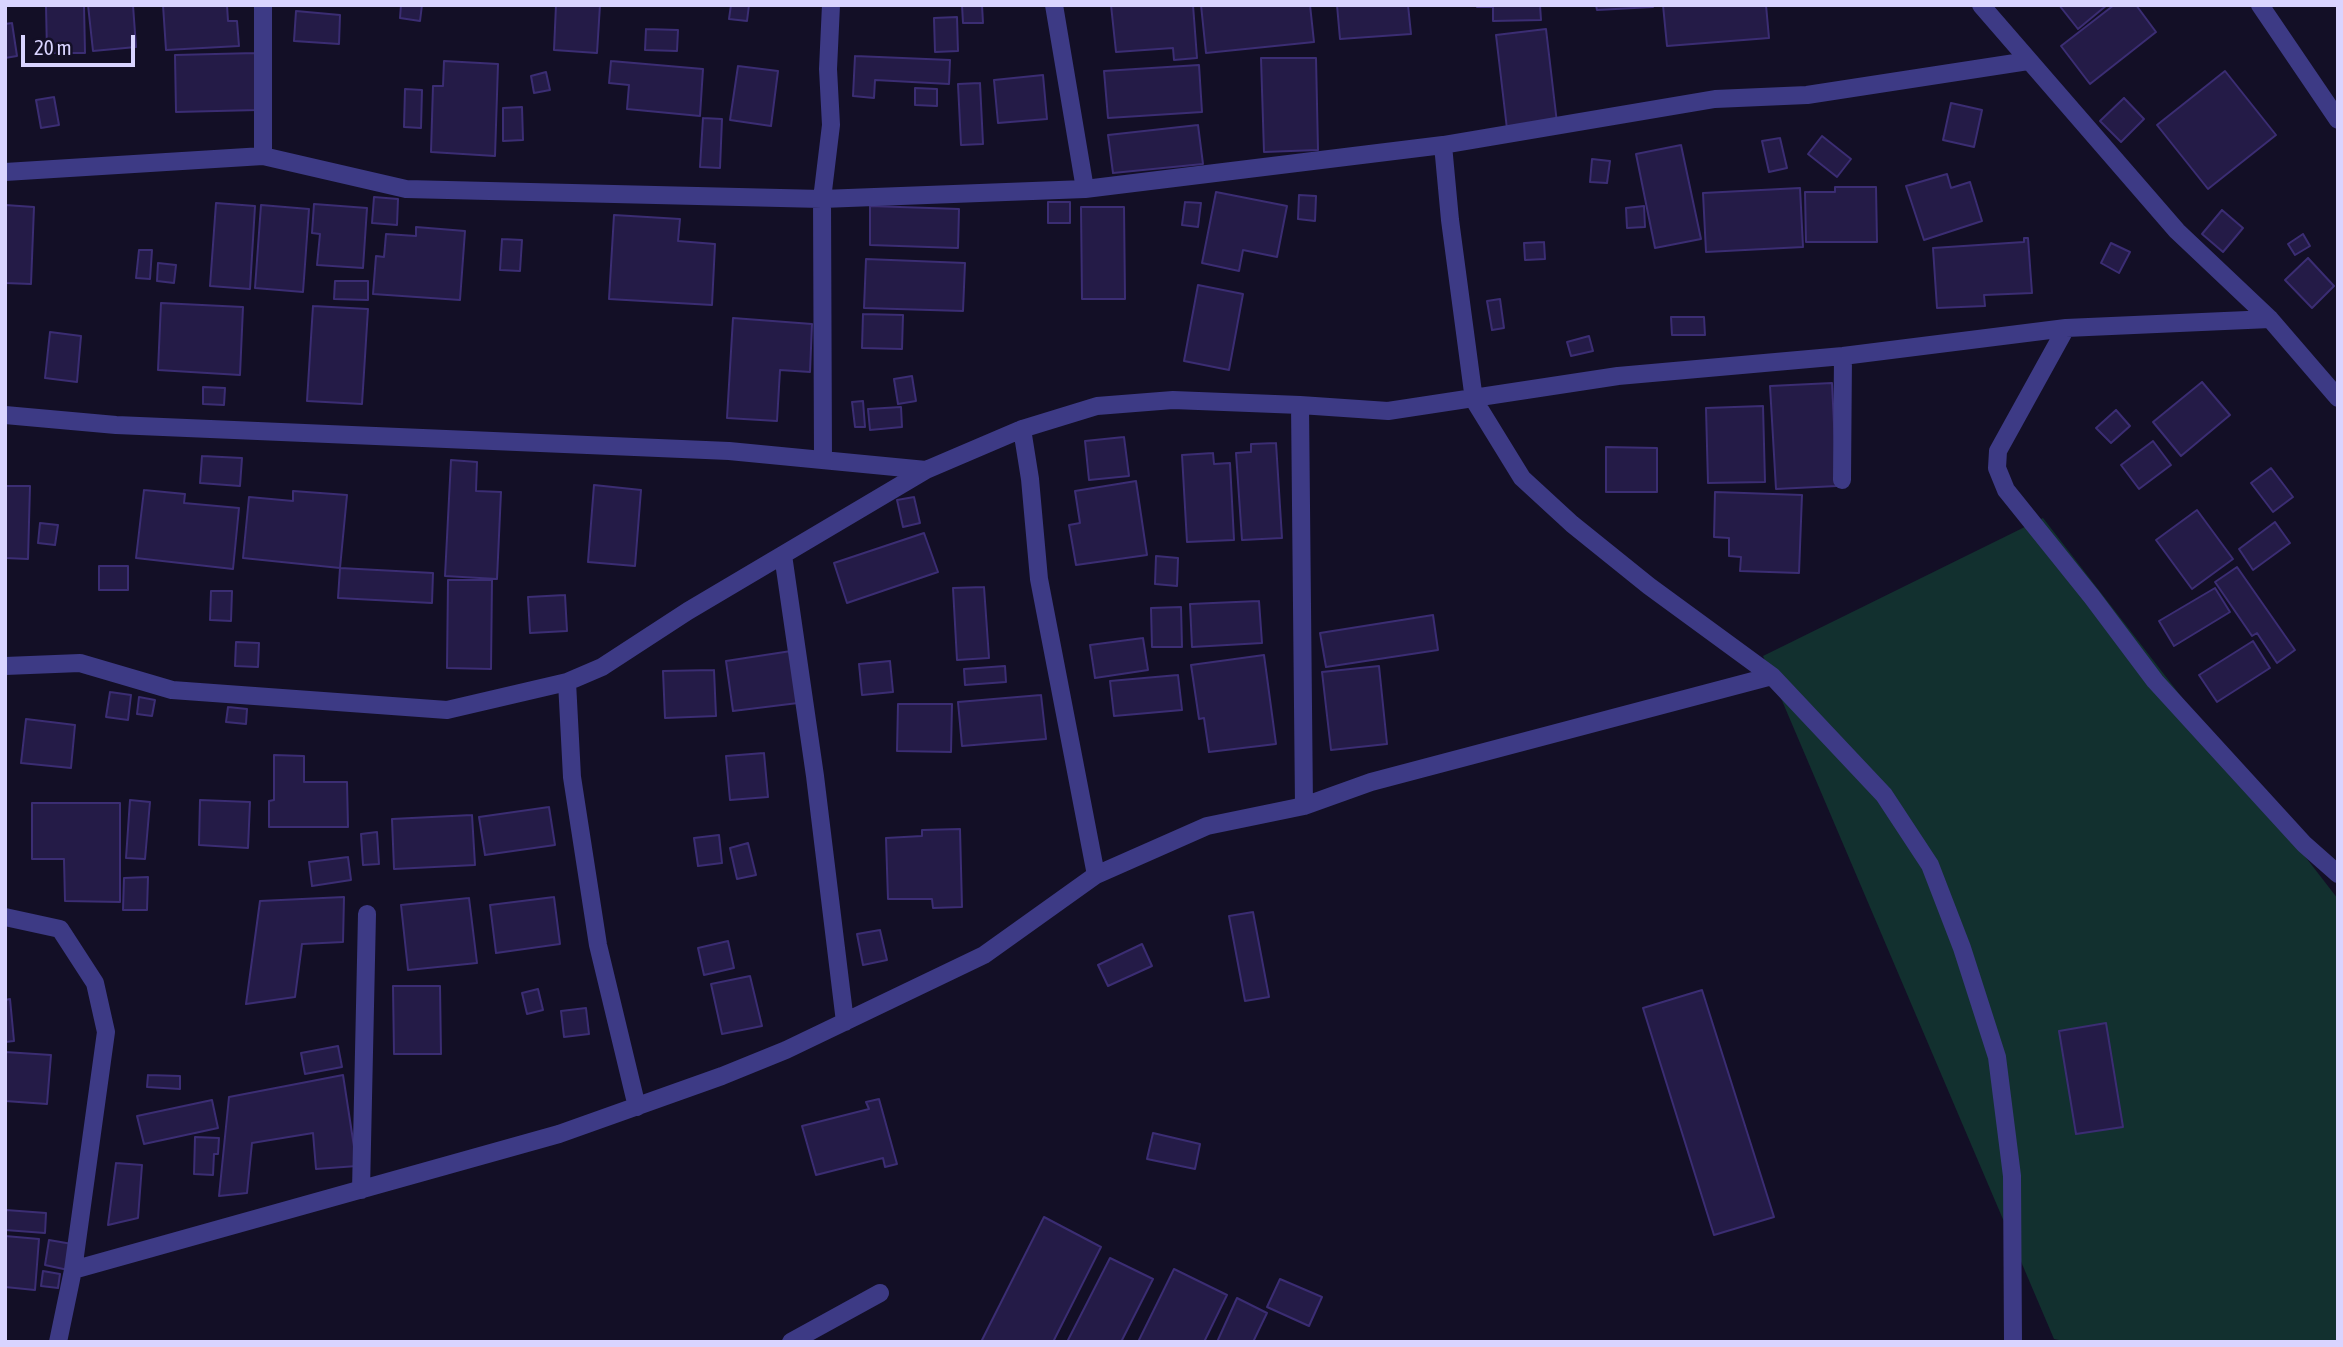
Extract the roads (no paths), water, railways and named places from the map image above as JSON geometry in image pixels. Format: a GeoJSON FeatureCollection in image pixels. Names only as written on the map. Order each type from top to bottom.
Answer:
{"type":"FeatureCollection","features":[{"type":"Feature","properties":{"kind":"street"},"geometry":{"type":"LineString","coordinates":[[263,5],[263,156]]}},
{"type":"Feature","properties":{"kind":"street"},"geometry":{"type":"LineString","coordinates":[[822,459],[822,199],[831,125],[828,69],[831,5]]}},
{"type":"Feature","properties":{"kind":"street"},"geometry":{"type":"LineString","coordinates":[[1054,5],[1085,189]]}},
{"type":"Feature","properties":{"kind":"street"},"geometry":{"type":"LineString","coordinates":[[1981,5],[2177,231],[2270,319],[2338,398]]}},
{"type":"Feature","properties":{"kind":"street"},"geometry":{"type":"LineString","coordinates":[[2260,5],[2338,120]]}},
{"type":"Feature","properties":{"kind":"street"},"geometry":{"type":"LineString","coordinates":[[5,172],[263,156],[407,189],[822,199],[1085,189],[1443,145],[1715,99],[1807,95],[2028,61]]}},
{"type":"Feature","properties":{"kind":"street"},"geometry":{"type":"LineString","coordinates":[[1443,145],[1450,220],[1474,400],[1522,478],[1572,524],[1649,586],[1772,676],[1884,795],[1930,865],[1962,948],[1997,1057],[2012,1176],[2013,1342]]}},
{"type":"Feature","properties":{"kind":"street"},"geometry":{"type":"LineString","coordinates":[[5,666],[80,663],[172,690],[447,710],[568,682],[602,667],[688,611],[926,470],[1022,429],[1097,406],[1173,400],[1388,411],[1618,376],[1843,356],[2066,328],[2270,319]]}},
{"type":"Feature","properties":{"kind":"street"},"geometry":{"type":"LineString","coordinates":[[2066,328],[1998,451],[1997,468],[2006,490],[2155,681],[2304,844],[2338,874]]}},
{"type":"Feature","properties":{"kind":"street"},"geometry":{"type":"LineString","coordinates":[[1842,480],[1843,356]]}},
{"type":"Feature","properties":{"kind":"street"},"geometry":{"type":"LineString","coordinates":[[1300,405],[1304,806]]}},
{"type":"Feature","properties":{"kind":"street"},"geometry":{"type":"LineString","coordinates":[[5,415],[116,425],[729,450],[926,470]]}},
{"type":"Feature","properties":{"kind":"street"},"geometry":{"type":"LineString","coordinates":[[1022,429],[1030,479],[1039,579],[1096,875]]}},
{"type":"Feature","properties":{"kind":"street"},"geometry":{"type":"LineString","coordinates":[[783,555],[815,776],[845,1022]]}},
{"type":"Feature","properties":{"kind":"street"},"geometry":{"type":"LineString","coordinates":[[73,1270],[559,1133],[735,1071],[984,955],[1096,875],[1207,826],[1304,806],[1371,782],[1772,676]]}},
{"type":"Feature","properties":{"kind":"street"},"geometry":{"type":"LineString","coordinates":[[568,682],[572,777],[598,945],[637,1107]]}},
{"type":"Feature","properties":{"kind":"street"},"geometry":{"type":"LineString","coordinates":[[361,1190],[367,914]]}},
{"type":"Feature","properties":{"kind":"street"},"geometry":{"type":"LineString","coordinates":[[5,917],[60,929],[95,983],[106,1032],[73,1270],[58,1342]]}},
{"type":"Feature","properties":{"kind":"street"},"geometry":{"type":"LineString","coordinates":[[790,1342],[880,1293]]}}]}
